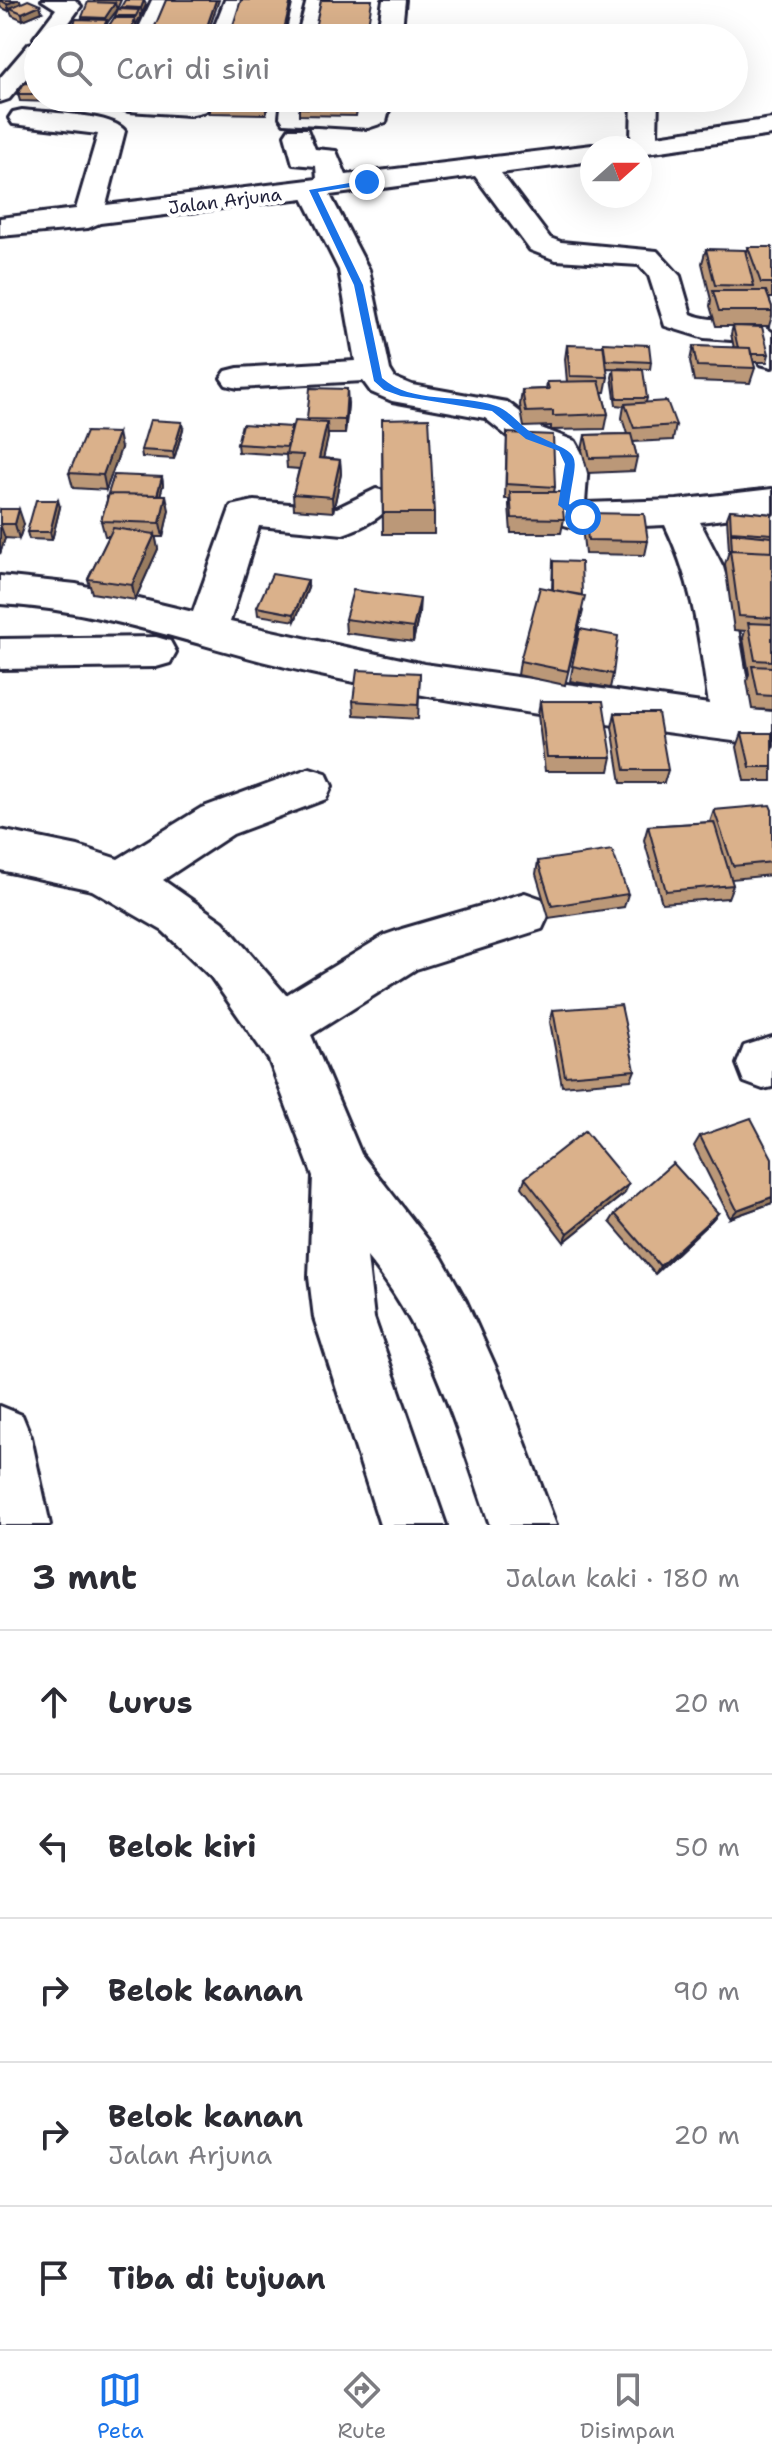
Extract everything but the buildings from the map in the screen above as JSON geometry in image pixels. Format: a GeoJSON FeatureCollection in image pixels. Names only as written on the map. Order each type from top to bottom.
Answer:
{"type":"FeatureCollection","features":[{"type":"Feature","properties":{"kind":"street"},"geometry":{"type":"LineString","coordinates":[[152,24],[163,0]]}},
{"type":"Feature","properties":{"kind":"street"},"geometry":{"type":"LineString","coordinates":[[227,24],[236,0]]}},
{"type":"Feature","properties":{"kind":"street"},"geometry":{"type":"LineString","coordinates":[[312,24],[318,0]]}},
{"type":"Feature","properties":{"kind":"street"},"geometry":{"type":"LineString","coordinates":[[391,24],[394,0]]}},
{"type":"Feature","properties":{"kind":"street"},"geometry":{"type":"LineString","coordinates":[[54,24],[67,2]]}},
{"type":"Feature","properties":{"kind":"street"},"geometry":{"type":"LineString","coordinates":[[0,94],[24,66]]}},
{"type":"Feature","properties":{"kind":"street"},"geometry":{"type":"LineString","coordinates":[[293,112],[292,117],[328,120],[374,119],[376,112]]}},
{"type":"Feature","properties":{"kind":"street"},"geometry":{"type":"LineString","coordinates":[[638,136],[642,112]]}},
{"type":"Feature","properties":{"kind":"street"},"geometry":{"type":"LineString","coordinates":[[22,118],[105,127],[112,131],[88,219]]}},
{"type":"Feature","properties":{"kind":"street"},"geometry":{"type":"LineString","coordinates":[[652,145],[772,127]]}},
{"type":"Feature","properties":{"kind":"street"},"geometry":{"type":"LineString","coordinates":[[298,135],[303,158],[326,157],[333,172],[321,188],[359,285],[373,370],[383,385],[395,391],[495,409],[529,436],[563,449],[569,456],[570,464],[564,505],[572,513],[583,517],[677,512],[772,501]]}},
{"type":"Feature","properties":{"kind":"street","name":"Jalan Arjuna"},"geometry":{"type":"LineString","coordinates":[[0,227],[88,219],[580,155]]}},
{"type":"Feature","properties":{"kind":"street"},"geometry":{"type":"LineString","coordinates":[[484,169],[540,244],[556,251],[646,257],[655,262],[668,282],[676,319],[705,329],[756,332],[765,337],[772,357]]}},
{"type":"Feature","properties":{"kind":"street"},"geometry":{"type":"LineString","coordinates":[[238,378],[373,370]]}},
{"type":"Feature","properties":{"kind":"street"},"geometry":{"type":"LineString","coordinates":[[206,633],[244,515],[254,513],[343,521],[376,501]]}},
{"type":"Feature","properties":{"kind":"street"},"geometry":{"type":"LineString","coordinates":[[0,590],[55,594],[310,658],[452,683],[752,726],[704,567],[677,512]]}},
{"type":"Feature","properties":{"kind":"street"},"geometry":{"type":"LineString","coordinates":[[0,654],[156,652]]}},
{"type":"Feature","properties":{"kind":"street"},"geometry":{"type":"LineString","coordinates":[[122,881],[217,821],[310,786]]}},
{"type":"Feature","properties":{"kind":"street"},"geometry":{"type":"LineString","coordinates":[[0,850],[71,864],[122,881],[159,902],[195,929],[231,964],[279,1027],[302,1073],[341,1174],[407,1259],[450,1331],[523,1525]]}},
{"type":"Feature","properties":{"kind":"street"},"geometry":{"type":"LineString","coordinates":[[279,1027],[402,951],[525,914]]}},
{"type":"Feature","properties":{"kind":"street"},"geometry":{"type":"LineString","coordinates":[[341,1174],[338,1277],[344,1318],[413,1525]]}},
{"type":"Feature","properties":{"kind":"street"},"geometry":{"type":"LineString","coordinates":[[0,1437],[17,1525]]}},
{"type":"Feature","properties":{"kind":"route"},"geometry":{"type":"LineString","coordinates":[[367,182],[313,190],[354,270],[373,370],[378,379],[388,388],[404,394],[495,409],[510,417],[529,436],[563,449],[569,456],[570,464],[564,505],[568,511],[583,517]]}}]}
